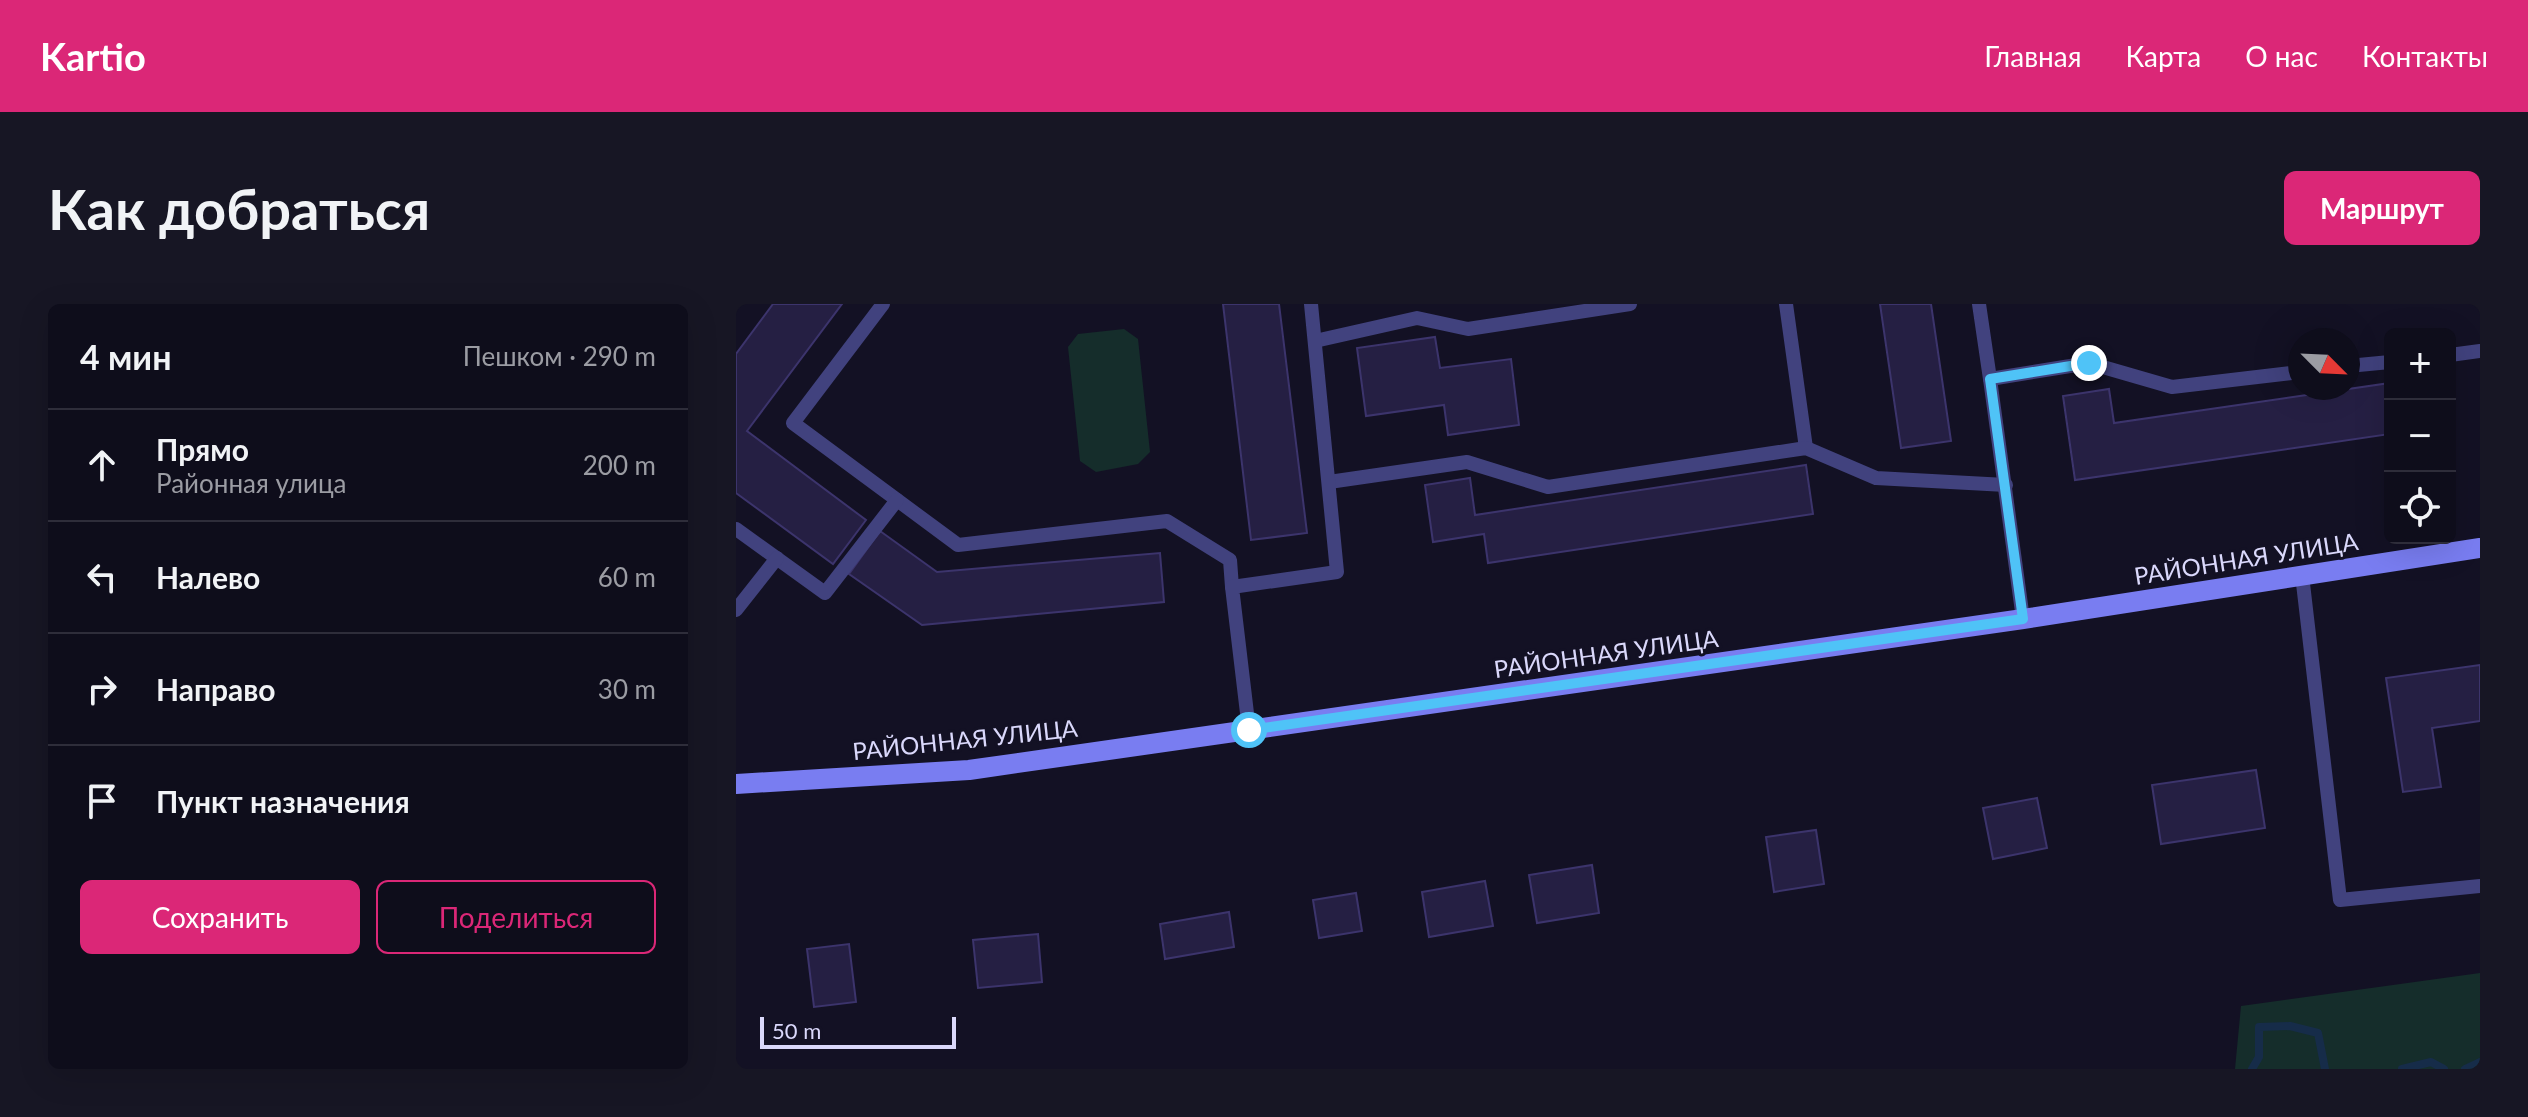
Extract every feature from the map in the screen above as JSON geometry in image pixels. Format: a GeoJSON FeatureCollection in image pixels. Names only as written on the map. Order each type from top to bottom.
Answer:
{"type":"FeatureCollection","features":[{"type":"Feature","properties":{"kind":"main road","name":"РАЙОННАЯ УЛИЦА"},"geometry":{"type":"LineString","coordinates":[[736,784],[969,770],[2023,619],[2480,548]]}},
{"type":"Feature","properties":{"kind":"lane"},"geometry":{"type":"LineString","coordinates":[[883,304],[793,423],[958,545],[1167,521],[1230,560],[1249,730]]}},
{"type":"Feature","properties":{"kind":"lane"},"geometry":{"type":"LineString","coordinates":[[1232,587],[1337,572],[1311,304]]}},
{"type":"Feature","properties":{"kind":"lane"},"geometry":{"type":"LineString","coordinates":[[1315,341],[1417,318],[1468,329],[1630,304]]}},
{"type":"Feature","properties":{"kind":"lane"},"geometry":{"type":"LineString","coordinates":[[1786,304],[1806,448]]}},
{"type":"Feature","properties":{"kind":"lane"},"geometry":{"type":"LineString","coordinates":[[1979,304],[2023,619]]}},
{"type":"Feature","properties":{"kind":"lane"},"geometry":{"type":"LineString","coordinates":[[2456,354],[2480,351]]}},
{"type":"Feature","properties":{"kind":"lane"},"geometry":{"type":"LineString","coordinates":[[1990,379],[2089,363],[2172,387],[2288,373]]}},
{"type":"Feature","properties":{"kind":"lane"},"geometry":{"type":"LineString","coordinates":[[2360,365],[2384,363]]}},
{"type":"Feature","properties":{"kind":"lane"},"geometry":{"type":"LineString","coordinates":[[1329,482],[1467,462],[1548,487],[1806,448],[1876,478],[2006,485]]}},
{"type":"Feature","properties":{"kind":"lane"},"geometry":{"type":"LineString","coordinates":[[736,529],[825,593],[897,500]]}},
{"type":"Feature","properties":{"kind":"lane"},"geometry":{"type":"LineString","coordinates":[[736,610],[777,558]]}},
{"type":"Feature","properties":{"kind":"lane"},"geometry":{"type":"LineString","coordinates":[[2302,575],[2340,900],[2480,886]]}},
{"type":"Feature","properties":{"kind":"green space"},"geometry":{"type":"Polygon","coordinates":[[[1124,329],[1138,339],[1150,452],[1138,464],[1096,472],[1080,461],[1068,347],[1078,334],[1124,329]]]}},
{"type":"Feature","properties":{"kind":"green space"},"geometry":{"type":"Polygon","coordinates":[[[2480,973],[2480,1069],[2235,1069],[2241,1006],[2480,973]]]}},
{"type":"Feature","properties":{"kind":"building"},"geometry":{"type":"Polygon","coordinates":[[[773,304],[842,304],[747,431],[866,520],[833,564],[736,493],[736,354],[773,304]]]}},
{"type":"Feature","properties":{"kind":"building"},"geometry":{"type":"Polygon","coordinates":[[[1223,304],[1279,304],[1307,533],[1251,540],[1223,304]]]}},
{"type":"Feature","properties":{"kind":"building"},"geometry":{"type":"Polygon","coordinates":[[[1880,304],[1931,304],[1951,441],[1901,448],[1880,304]]]}},
{"type":"Feature","properties":{"kind":"building"},"geometry":{"type":"Polygon","coordinates":[[[1435,337],[1440,368],[1511,359],[1519,425],[1448,435],[1444,405],[1366,416],[1357,348],[1435,337]]]}},
{"type":"Feature","properties":{"kind":"building"},"geometry":{"type":"Polygon","coordinates":[[[2384,384],[2384,435],[2075,480],[2063,396],[2109,389],[2114,423],[2288,398],[2360,400],[2360,387],[2384,384]]]}},
{"type":"Feature","properties":{"kind":"building"},"geometry":{"type":"Polygon","coordinates":[[[1806,465],[1813,514],[1488,563],[1484,534],[1433,542],[1425,485],[1470,478],[1475,515],[1806,465]]]}},
{"type":"Feature","properties":{"kind":"building"},"geometry":{"type":"Polygon","coordinates":[[[880,531],[937,572],[1160,553],[1164,602],[922,625],[849,574],[880,531]]]}},
{"type":"Feature","properties":{"kind":"building"},"geometry":{"type":"Polygon","coordinates":[[[2480,665],[2480,721],[2432,728],[2441,787],[2403,792],[2386,678],[2480,665]]]}},
{"type":"Feature","properties":{"kind":"building"},"geometry":{"type":"Polygon","coordinates":[[[2256,770],[2265,828],[2161,844],[2152,785],[2256,770]]]}},
{"type":"Feature","properties":{"kind":"building"},"geometry":{"type":"Polygon","coordinates":[[[2037,798],[2047,848],[1993,859],[1983,808],[2037,798]]]}},
{"type":"Feature","properties":{"kind":"building"},"geometry":{"type":"Polygon","coordinates":[[[1816,830],[1824,884],[1774,892],[1766,837],[1816,830]]]}},
{"type":"Feature","properties":{"kind":"building"},"geometry":{"type":"Polygon","coordinates":[[[1592,865],[1599,913],[1537,923],[1529,875],[1592,865]]]}},
{"type":"Feature","properties":{"kind":"building"},"geometry":{"type":"Polygon","coordinates":[[[1485,881],[1493,926],[1429,937],[1422,892],[1485,881]]]}},
{"type":"Feature","properties":{"kind":"building"},"geometry":{"type":"Polygon","coordinates":[[[1356,893],[1362,931],[1319,938],[1313,900],[1356,893]]]}},
{"type":"Feature","properties":{"kind":"building"},"geometry":{"type":"Polygon","coordinates":[[[1229,912],[1234,947],[1165,959],[1160,924],[1229,912]]]}},
{"type":"Feature","properties":{"kind":"building"},"geometry":{"type":"Polygon","coordinates":[[[1038,934],[1042,982],[978,988],[973,940],[1038,934]]]}},
{"type":"Feature","properties":{"kind":"building"},"geometry":{"type":"Polygon","coordinates":[[[849,944],[856,1002],[814,1007],[807,949],[849,944]]]}},
{"type":"Feature","properties":{"kind":"waterway"},"geometry":{"type":"LineString","coordinates":[[2252,1069],[2259,1057],[2259,1027],[2290,1026],[2318,1033],[2325,1069]]}},
{"type":"Feature","properties":{"kind":"waterway"},"geometry":{"type":"LineString","coordinates":[[2402,1069],[2431,1062],[2444,1069]]}},
{"type":"Feature","properties":{"kind":"waterway"},"geometry":{"type":"LineString","coordinates":[[2465,1069],[2480,1062]]}},
{"type":"Feature","properties":{"kind":"route"},"geometry":{"type":"LineString","coordinates":[[1249,730],[2023,619],[1990,379],[2089,363]]}}]}
